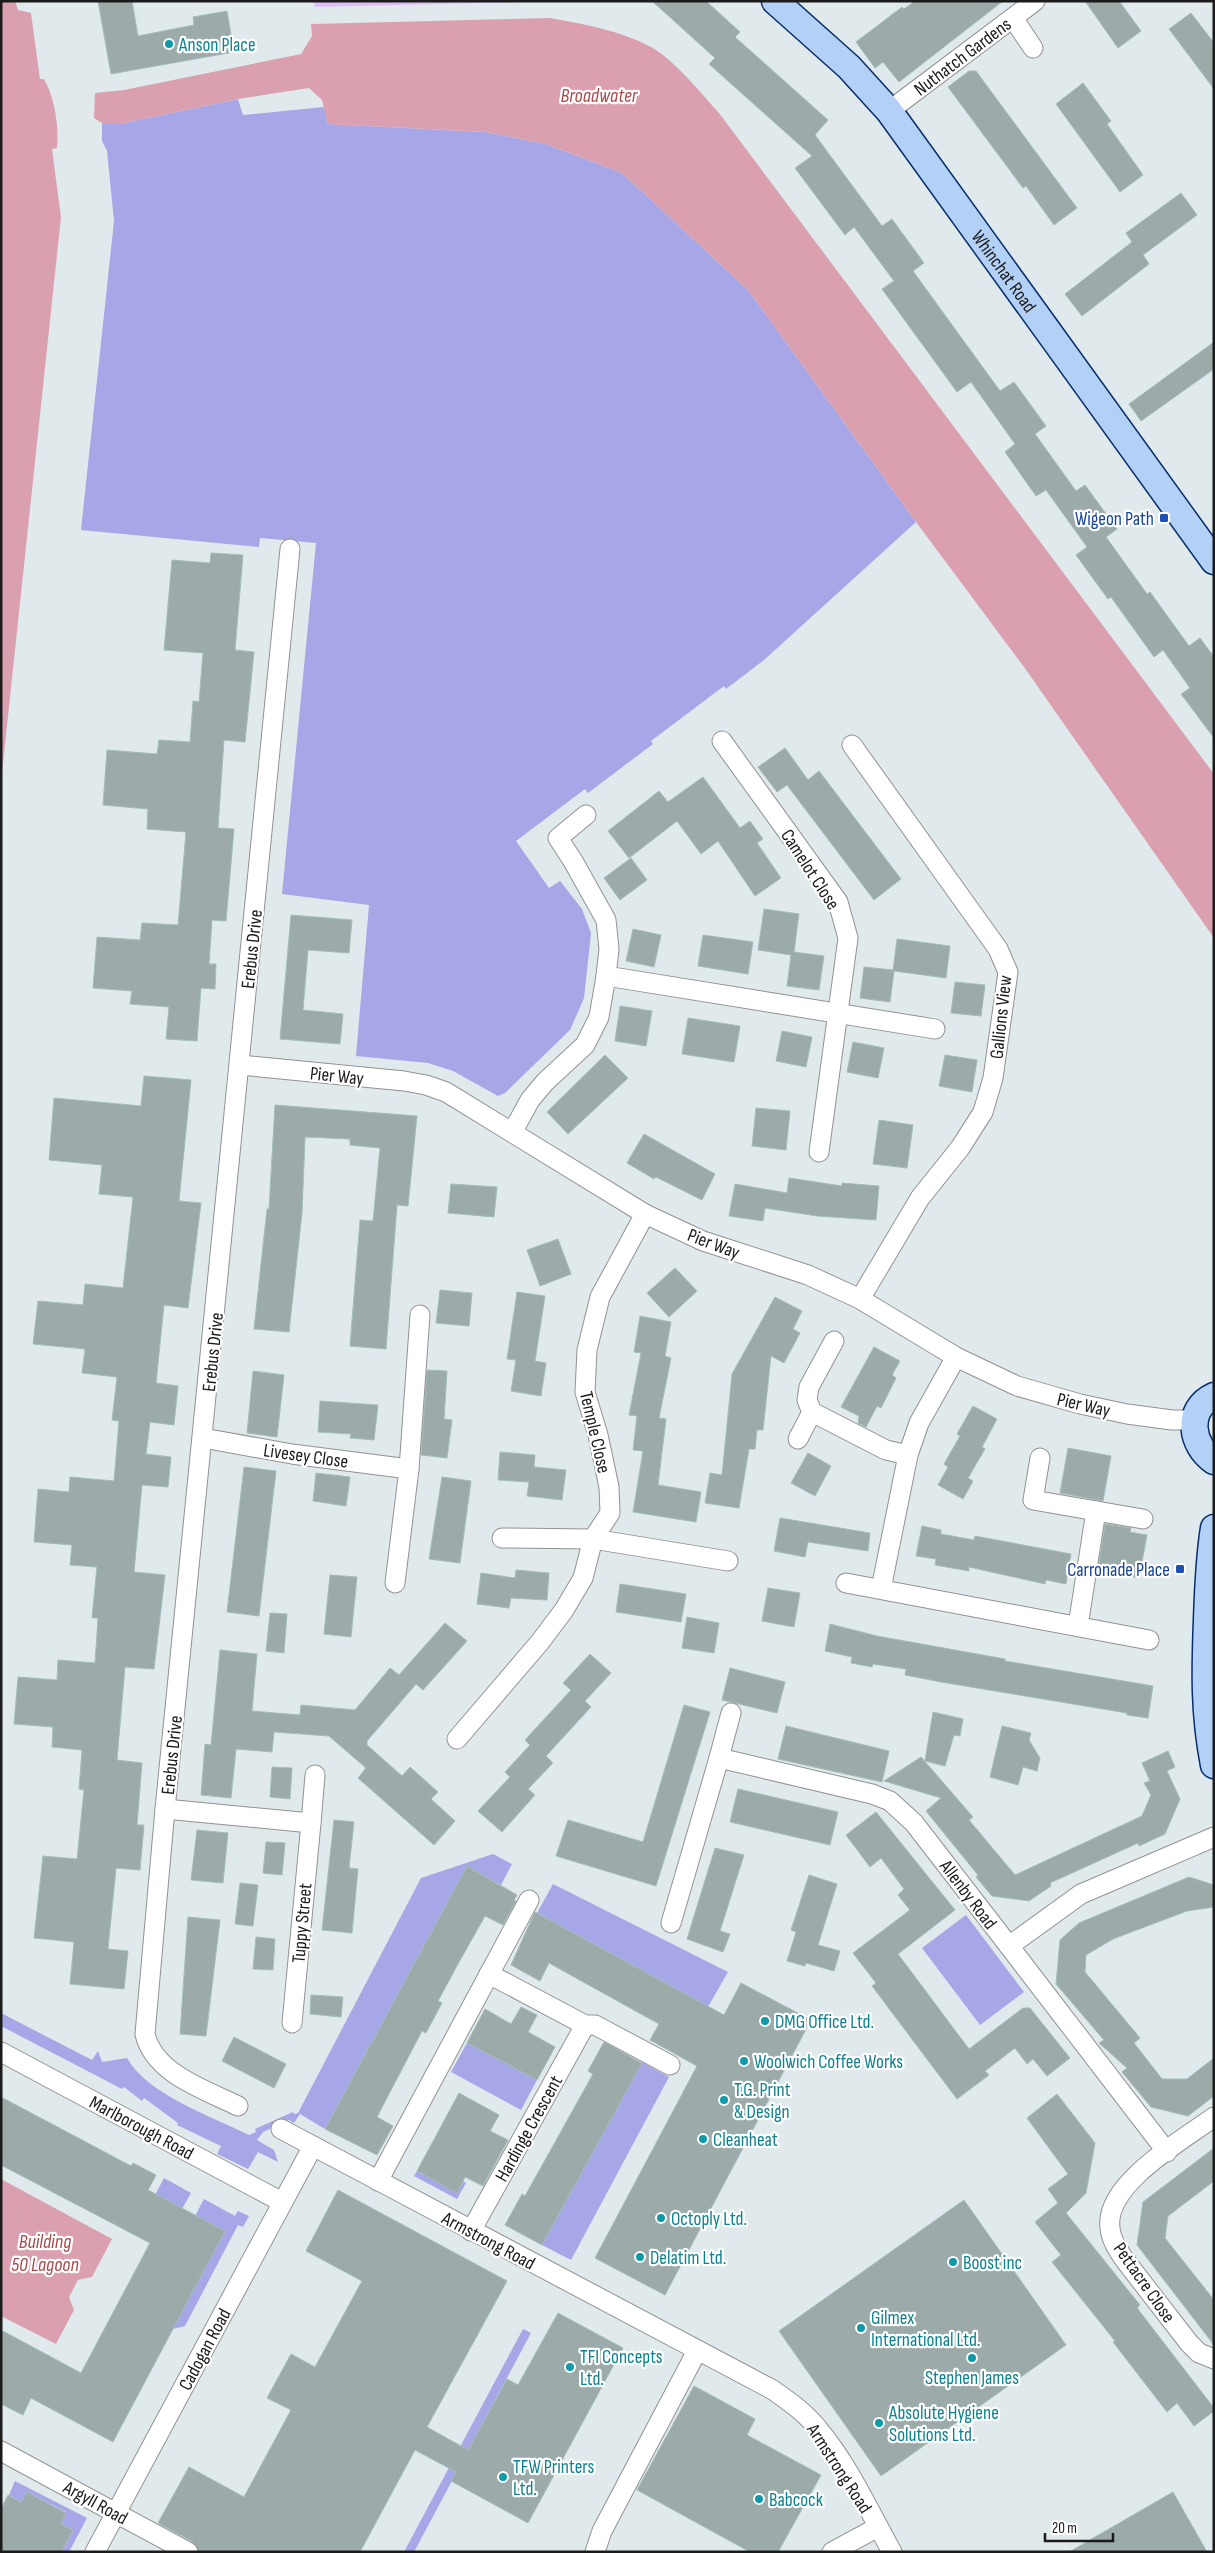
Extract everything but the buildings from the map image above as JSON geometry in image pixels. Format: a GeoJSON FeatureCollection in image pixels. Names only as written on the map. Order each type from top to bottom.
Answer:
{"type":"FeatureCollection","features":[{"type":"Feature","properties":{"kind":"street","name":"Whinchat Road"},"geometry":{"type":"LineString","coordinates":[[774,1],[849,67],[889,111],[1214,560]]}},
{"type":"Feature","properties":{"kind":"street","name":"Nuthatch Gardens"},"geometry":{"type":"LineString","coordinates":[[889,111],[1034,1]]}},
{"type":"Feature","properties":{"kind":"street"},"geometry":{"type":"LineString","coordinates":[[1013,18],[1032,48]]}},
{"type":"Feature","properties":{"kind":"street","name":"Erebus Drive"},"geometry":{"type":"LineString","coordinates":[[238,2106],[164,2066],[148,2045],[146,2020],[165,1809],[290,549]]}},
{"type":"Feature","properties":{"kind":"street","name":"Camelot Close"},"geometry":{"type":"LineString","coordinates":[[722,741],[838,902],[848,938],[819,1152]]}},
{"type":"Feature","properties":{"kind":"street","name":"Gallions View"},"geometry":{"type":"LineString","coordinates":[[852,745],[998,949],[1008,972],[992,1078],[983,1112],[960,1148],[920,1198],[860,1299]]}},
{"type":"Feature","properties":{"kind":"street"},"geometry":{"type":"LineString","coordinates":[[513,1131],[530,1100],[545,1082],[585,1045],[599,1017],[609,949],[606,920],[574,861],[558,838],[586,816]]}},
{"type":"Feature","properties":{"kind":"street"},"geometry":{"type":"LineString","coordinates":[[606,976],[935,1028]]}},
{"type":"Feature","properties":{"kind":"street","name":"Pier Way"},"geometry":{"type":"LineString","coordinates":[[240,1065],[426,1085],[446,1092],[513,1131],[646,1214],[703,1241],[808,1275],[860,1299],[956,1357],[1017,1386],[1055,1398],[1127,1414],[1172,1420],[1194,1420]]}},
{"type":"Feature","properties":{"kind":"street","name":"Temple Close"},"geometry":{"type":"LineString","coordinates":[[457,1739],[540,1642],[564,1610],[583,1578],[593,1538],[610,1513],[608,1487],[598,1435],[585,1392],[587,1350],[600,1297],[646,1214]]}},
{"type":"Feature","properties":{"kind":"street"},"geometry":{"type":"LineString","coordinates":[[395,1583],[409,1469],[420,1315]]}},
{"type":"Feature","properties":{"kind":"street"},"geometry":{"type":"LineString","coordinates":[[834,1341],[809,1387],[807,1400],[812,1412],[886,1450],[908,1455]]}},
{"type":"Feature","properties":{"kind":"street"},"geometry":{"type":"LineString","coordinates":[[881,1589],[908,1455],[920,1423],[956,1357]]}},
{"type":"Feature","properties":{"kind":"street"},"geometry":{"type":"LineString","coordinates":[[1214,1396],[1200,1408],[1194,1420],[1196,1444],[1203,1454],[1214,1461]]}},
{"type":"Feature","properties":{"kind":"street"},"geometry":{"type":"LineString","coordinates":[[798,1439],[812,1412]]}},
{"type":"Feature","properties":{"kind":"street","name":"Livesey Close"},"geometry":{"type":"LineString","coordinates":[[203,1438],[292,1454],[409,1469]]}},
{"type":"Feature","properties":{"kind":"street"},"geometry":{"type":"LineString","coordinates":[[1040,1458],[1033,1500],[1143,1519]]}},
{"type":"Feature","properties":{"kind":"street"},"geometry":{"type":"LineString","coordinates":[[1078,1626],[1096,1511]]}},
{"type":"Feature","properties":{"kind":"street"},"geometry":{"type":"LineString","coordinates":[[1214,1528],[1210,1555],[1205,1679],[1206,1724],[1214,1765]]}},
{"type":"Feature","properties":{"kind":"street"},"geometry":{"type":"LineString","coordinates":[[502,1538],[593,1538],[728,1562]]}},
{"type":"Feature","properties":{"kind":"street"},"geometry":{"type":"LineString","coordinates":[[846,1583],[1149,1640]]}},
{"type":"Feature","properties":{"kind":"street"},"geometry":{"type":"LineString","coordinates":[[671,1923],[731,1714]]}},
{"type":"Feature","properties":{"kind":"street","name":"Allenby Road"},"geometry":{"type":"LineString","coordinates":[[719,1758],[872,1794],[890,1801],[914,1823],[1009,1946],[1080,1894],[1214,1837]]}},
{"type":"Feature","properties":{"kind":"street","name":"Tuppy Street"},"geometry":{"type":"LineString","coordinates":[[292,2023],[315,1775]]}},
{"type":"Feature","properties":{"kind":"street"},"geometry":{"type":"LineString","coordinates":[[165,1809],[310,1823]]}},
{"type":"Feature","properties":{"kind":"street"},"geometry":{"type":"LineString","coordinates":[[378,2181],[529,1900]]}},
{"type":"Feature","properties":{"kind":"street"},"geometry":{"type":"LineString","coordinates":[[1009,1946],[1167,2152]]}},
{"type":"Feature","properties":{"kind":"street"},"geometry":{"type":"LineString","coordinates":[[489,1974],[585,2025],[595,2025],[670,2065]]}},
{"type":"Feature","properties":{"kind":"street","name":"Hardinge Crescent"},"geometry":{"type":"LineString","coordinates":[[471,2231],[585,2025]]}},
{"type":"Feature","properties":{"kind":"street","name":"Marlborough Road"},"geometry":{"type":"LineString","coordinates":[[1,2052],[282,2202]]}},
{"type":"Feature","properties":{"kind":"street","name":"Pettacre Close"},"geometry":{"type":"LineString","coordinates":[[1214,2117],[1129,2182],[1116,2198],[1109,2227],[1115,2244],[1124,2259],[1188,2343],[1199,2353],[1214,2359]]}},
{"type":"Feature","properties":{"kind":"street","name":"Armstrong Road"},"geometry":{"type":"LineString","coordinates":[[281,2129],[773,2390],[797,2408],[819,2430],[844,2466],[892,2552]]}},
{"type":"Feature","properties":{"kind":"street","name":"Cadogan Road"},"geometry":{"type":"LineString","coordinates":[[95,2552],[313,2146]]}},
{"type":"Feature","properties":{"kind":"street"},"geometry":{"type":"LineString","coordinates":[[595,2552],[602,2531],[697,2351]]}},
{"type":"Feature","properties":{"kind":"street","name":"Argyll Road"},"geometry":{"type":"LineString","coordinates":[[2,2453],[188,2552]]}},
{"type":"Feature","properties":{"kind":"street","name":"Armstrong Road"},"geometry":{"type":"LineString","coordinates":[[832,2552],[878,2527]]}},
{"type":"Feature","properties":{"kind":"shaded area"},"geometry":{"type":"Polygon","coordinates":[[[313,1],[562,1],[315,7],[313,1]]]}},
{"type":"Feature","properties":{"kind":"shaded area"},"geometry":{"type":"Polygon","coordinates":[[[238,99],[243,115],[324,107],[328,124],[486,132],[546,144],[622,173],[748,290],[916,522],[764,660],[726,689],[724,686],[651,741],[653,744],[588,793],[585,789],[516,841],[549,888],[560,881],[582,909],[591,933],[584,998],[570,1030],[505,1093],[498,1096],[453,1071],[428,1063],[356,1056],[369,905],[282,894],[316,543],[260,538],[259,547],[81,530],[114,221],[107,151],[102,141],[102,123],[124,123],[238,99]]]}},
{"type":"Feature","properties":{"kind":"shaded area"},"geometry":{"type":"Polygon","coordinates":[[[493,1854],[512,1864],[501,1885],[467,1867],[325,2129],[300,2114],[294,2123],[289,2120],[263,2132],[257,2140],[274,2150],[278,2162],[258,2152],[248,2169],[217,2154],[221,2146],[177,2125],[178,2123],[144,2098],[142,2101],[124,2087],[122,2089],[1,2026],[1,2013],[92,2060],[98,2051],[102,2062],[127,2058],[137,2071],[165,2094],[249,2135],[256,2132],[255,2129],[293,2112],[294,2114],[298,2113],[421,1878],[493,1854]]]}},
{"type":"Feature","properties":{"kind":"shaded area"},"geometry":{"type":"Polygon","coordinates":[[[553,1884],[728,1972],[708,2007],[537,1913],[553,1884]]]}},
{"type":"Feature","properties":{"kind":"shaded area"},"geometry":{"type":"Polygon","coordinates":[[[966,1915],[1024,1992],[980,2025],[922,1948],[966,1915]]]}},
{"type":"Feature","properties":{"kind":"shaded area"},"geometry":{"type":"Polygon","coordinates":[[[467,2043],[537,2080],[521,2110],[451,2072],[467,2043]]]}},
{"type":"Feature","properties":{"kind":"shaded area"},"geometry":{"type":"Polygon","coordinates":[[[642,2062],[669,2077],[571,2260],[542,2245],[642,2062]]]}},
{"type":"Feature","properties":{"kind":"shaded area"},"geometry":{"type":"Polygon","coordinates":[[[417,2171],[457,2192],[463,2181],[466,2183],[457,2199],[414,2176],[417,2171]]]}},
{"type":"Feature","properties":{"kind":"shaded area"},"geometry":{"type":"Polygon","coordinates":[[[164,2178],[191,2193],[182,2209],[155,2195],[164,2178]]]}},
{"type":"Feature","properties":{"kind":"shaded area"},"geometry":{"type":"Polygon","coordinates":[[[204,2199],[235,2216],[238,2211],[249,2216],[243,2227],[238,2225],[185,2326],[173,2329],[195,2216],[204,2199]]]}},
{"type":"Feature","properties":{"kind":"shaded area"},"geometry":{"type":"Polygon","coordinates":[[[523,2329],[531,2333],[414,2552],[404,2552],[523,2329]]]}},
{"type":"Feature","properties":{"kind":"shaded area"},"geometry":{"type":"Polygon","coordinates":[[[15,2481],[87,2518],[69,2552],[62,2552],[73,2531],[61,2524],[66,2512],[27,2492],[21,2502],[9,2495],[15,2481]]]}},
{"type":"Feature","properties":{"kind":"water"},"geometry":{"type":"Polygon","coordinates":[[[1,1],[15,1],[18,10],[31,13],[40,79],[44,79],[48,87],[55,113],[57,148],[52,149],[61,217],[1,782],[1,1]]]}},
{"type":"Feature","properties":{"kind":"water","name":"Broadwater"},"geometry":{"type":"Polygon","coordinates":[[[550,18],[609,30],[651,47],[678,68],[719,113],[1214,774],[1214,938],[1024,667],[748,290],[622,173],[546,144],[486,132],[328,124],[322,100],[309,88],[238,99],[124,123],[102,123],[94,118],[95,93],[124,90],[301,54],[312,36],[311,24],[550,18]]]}},
{"type":"Feature","properties":{"kind":"water","name":"Building 50 Lagoon"},"geometry":{"type":"Polygon","coordinates":[[[1,2179],[112,2239],[92,2277],[78,2280],[69,2297],[74,2310],[56,2344],[1,2316],[1,2179]]]}},
{"type":"Feature","properties":{"kind":"place","name":"Anson Place"},"geometry":{"type":"Point","coordinates":[169,44]}},
{"type":"Feature","properties":{"kind":"place","name":"Wigeon Path"},"geometry":{"type":"Point","coordinates":[1164,518]}},
{"type":"Feature","properties":{"kind":"place","name":"Carronade Place"},"geometry":{"type":"Point","coordinates":[1180,1569]}},
{"type":"Feature","properties":{"kind":"place","name":"DMG Office Ltd."},"geometry":{"type":"Point","coordinates":[765,2021]}},
{"type":"Feature","properties":{"kind":"place","name":"Woolwich Coffee Works"},"geometry":{"type":"Point","coordinates":[744,2061]}},
{"type":"Feature","properties":{"kind":"place","name":"T.G. Print & Design"},"geometry":{"type":"Point","coordinates":[724,2100]}},
{"type":"Feature","properties":{"kind":"place","name":"Cleanheat"},"geometry":{"type":"Point","coordinates":[703,2139]}},
{"type":"Feature","properties":{"kind":"place","name":"Octoply Ltd."},"geometry":{"type":"Point","coordinates":[661,2218]}},
{"type":"Feature","properties":{"kind":"place","name":"Delatim Ltd."},"geometry":{"type":"Point","coordinates":[640,2257]}},
{"type":"Feature","properties":{"kind":"place","name":"Boost inc"},"geometry":{"type":"Point","coordinates":[953,2262]}},
{"type":"Feature","properties":{"kind":"place","name":"Gilmex International Ltd."},"geometry":{"type":"Point","coordinates":[861,2328]}},
{"type":"Feature","properties":{"kind":"place","name":"Stephen James"},"geometry":{"type":"Point","coordinates":[972,2358]}},
{"type":"Feature","properties":{"kind":"place","name":"TFI Concepts Ltd."},"geometry":{"type":"Point","coordinates":[570,2367]}},
{"type":"Feature","properties":{"kind":"place","name":"Absolute Hygiene Solutions Ltd."},"geometry":{"type":"Point","coordinates":[879,2423]}},
{"type":"Feature","properties":{"kind":"place","name":"TFW Printers Ltd."},"geometry":{"type":"Point","coordinates":[503,2477]}},
{"type":"Feature","properties":{"kind":"place","name":"Babcock"},"geometry":{"type":"Point","coordinates":[759,2499]}}]}
